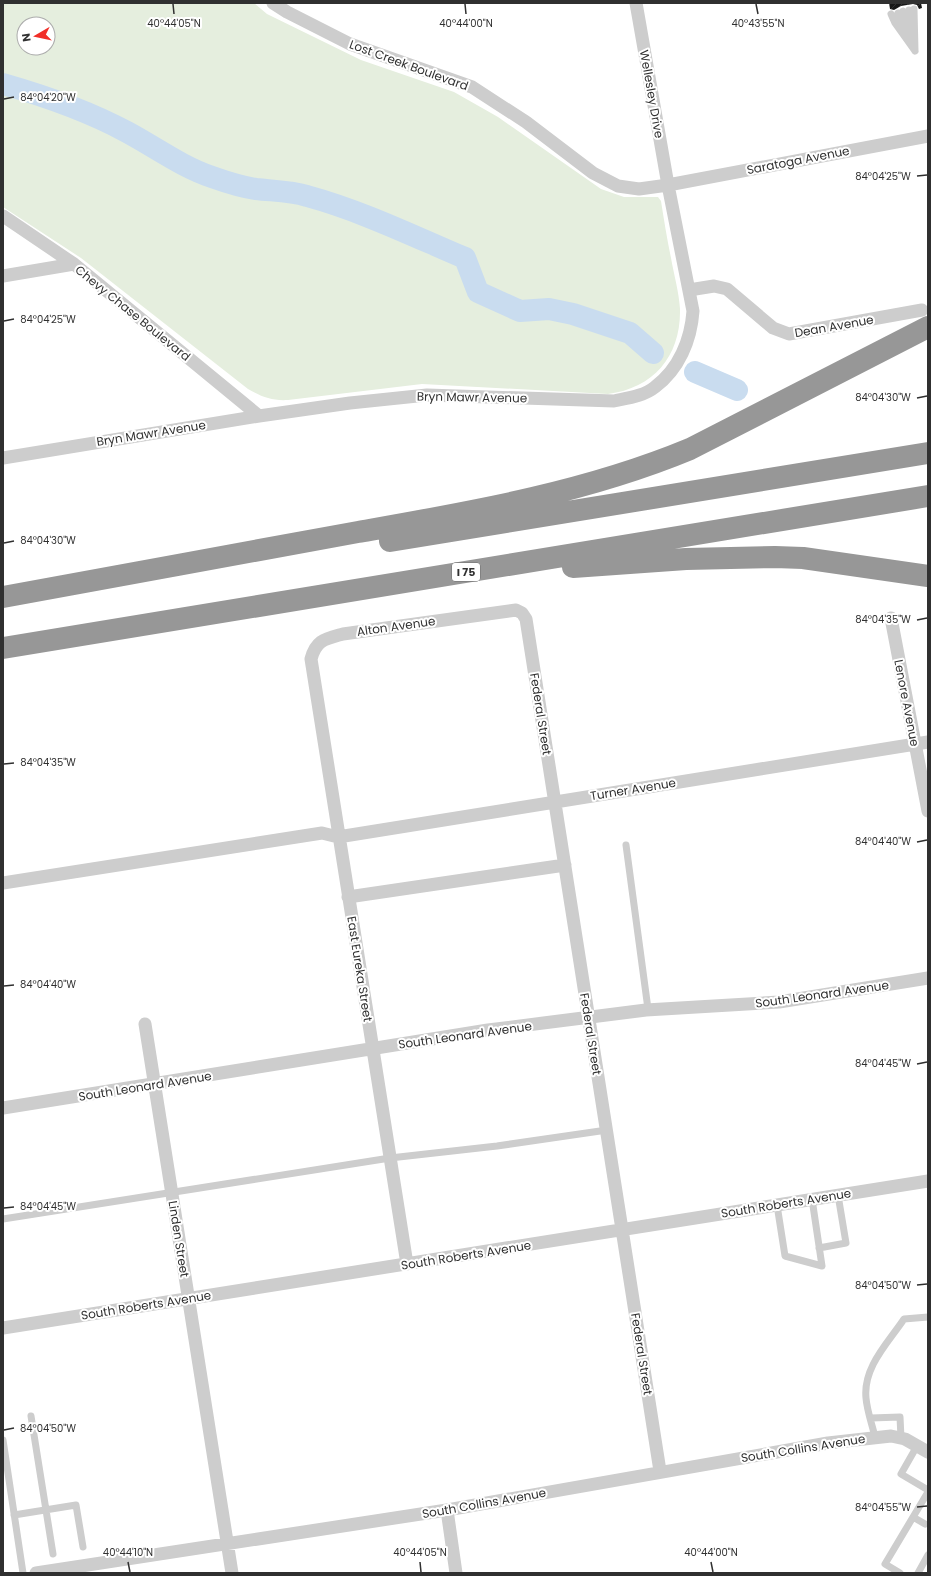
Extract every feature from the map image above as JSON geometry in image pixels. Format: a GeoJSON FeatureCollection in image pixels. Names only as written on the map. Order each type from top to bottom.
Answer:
{"type":"FeatureCollection","features":[{"type":"Feature","properties":{"kind":"highway"},"geometry":{"type":"LineString","coordinates":[[3,597],[504,505],[601,481],[647,466],[690,449],[925,318]]}},
{"type":"Feature","properties":{"kind":"highway"},"geometry":{"type":"LineString","coordinates":[[3,605],[928,452]]}},
{"type":"Feature","properties":{"kind":"highway","name":"I 75"},"geometry":{"type":"LineString","coordinates":[[3,648],[928,496]]}},
{"type":"Feature","properties":{"kind":"highway"},"geometry":{"type":"LineString","coordinates":[[226,611],[234,614],[286,611],[532,572],[686,559],[742,557],[803,558],[928,576]]}},
{"type":"Feature","properties":{"kind":"street","name":"Lost Creek Boulevard"},"geometry":{"type":"LineString","coordinates":[[273,3],[287,12],[350,44],[472,87],[526,122],[593,173],[618,186],[639,189],[668,185]]}},
{"type":"Feature","properties":{"kind":"street","name":"Wellesley Drive"},"geometry":{"type":"LineString","coordinates":[[636,3],[668,185]]}},
{"type":"Feature","properties":{"kind":"street","name":"Saratoga Avenue"},"geometry":{"type":"LineString","coordinates":[[668,185],[928,136]]}},
{"type":"Feature","properties":{"kind":"street","name":"Bryn Mawr Avenue"},"geometry":{"type":"LineString","coordinates":[[3,458],[259,416],[427,394],[591,401],[614,401],[635,397],[655,388],[670,372],[683,352],[692,330],[693,311],[668,185]]}},
{"type":"Feature","properties":{"kind":"street","name":"Chevy Chase Boulevard"},"geometry":{"type":"LineString","coordinates":[[3,216],[74,264],[259,416]]}},
{"type":"Feature","properties":{"kind":"street"},"geometry":{"type":"LineString","coordinates":[[3,276],[74,264]]}},
{"type":"Feature","properties":{"kind":"street","name":"Dean Avenue"},"geometry":{"type":"LineString","coordinates":[[689,290],[714,286],[727,289],[773,328],[789,334],[925,318]]}},
{"type":"Feature","properties":{"kind":"street","name":"Alton Avenue"},"geometry":{"type":"LineString","coordinates":[[312,675],[311,660],[313,652],[317,644],[328,638],[343,634],[508,610]]}},
{"type":"Feature","properties":{"kind":"street","name":"Federal Street"},"geometry":{"type":"LineString","coordinates":[[508,610],[522,613],[526,619],[660,1471]]}},
{"type":"Feature","properties":{"kind":"street","name":"Lenore Avenue"},"geometry":{"type":"LineString","coordinates":[[891,618],[922,743],[928,811]]}},
{"type":"Feature","properties":{"kind":"street","name":"East Eureka Street"},"geometry":{"type":"LineString","coordinates":[[312,675],[407,1264]]}},
{"type":"Feature","properties":{"kind":"street","name":"Turner Avenue"},"geometry":{"type":"LineString","coordinates":[[3,883],[322,833],[338,837],[922,743]]}},
{"type":"Feature","properties":{"kind":"street"},"geometry":{"type":"LineString","coordinates":[[348,897],[565,865]]}},
{"type":"Feature","properties":{"kind":"street","name":"South Leonard Avenue"},"geometry":{"type":"LineString","coordinates":[[3,1108],[488,1030],[589,1018],[648,1009],[779,1002],[928,978]]}},
{"type":"Feature","properties":{"kind":"street","name":"Linden Street"},"geometry":{"type":"LineString","coordinates":[[145,1024],[232,1573]]}},
{"type":"Feature","properties":{"kind":"street","name":"South Roberts Avenue"},"geometry":{"type":"LineString","coordinates":[[3,1328],[928,1181]]}},
{"type":"Feature","properties":{"kind":"street","name":"South Collins Avenue"},"geometry":{"type":"LineString","coordinates":[[36,1573],[447,1510],[660,1471],[828,1443],[891,1436],[901,1438],[923,1449]]}},
{"type":"Feature","properties":{"kind":"street"},"geometry":{"type":"LineString","coordinates":[[447,1510],[456,1573]]}},
{"type":"Feature","properties":{"kind":"lane"},"geometry":{"type":"LineString","coordinates":[[903,12],[915,51],[900,22],[903,12]]}},
{"type":"Feature","properties":{"kind":"lane"},"geometry":{"type":"LineString","coordinates":[[626,845],[648,1009]]}},
{"type":"Feature","properties":{"kind":"lane"},"geometry":{"type":"LineString","coordinates":[[3,1219],[139,1199],[171,1191],[390,1158],[497,1146],[607,1130]]}},
{"type":"Feature","properties":{"kind":"lane"},"geometry":{"type":"LineString","coordinates":[[819,1248],[846,1243],[838,1195]]}},
{"type":"Feature","properties":{"kind":"lane"},"geometry":{"type":"LineString","coordinates":[[778,1205],[785,1256],[822,1266],[812,1199]]}},
{"type":"Feature","properties":{"kind":"lane"},"geometry":{"type":"LineString","coordinates":[[875,1437],[866,1398],[867,1378],[870,1369],[904,1319],[928,1317]]}},
{"type":"Feature","properties":{"kind":"lane"},"geometry":{"type":"LineString","coordinates":[[31,1416],[53,1554]]}},
{"type":"Feature","properties":{"kind":"lane"},"geometry":{"type":"LineString","coordinates":[[871,1418],[900,1417],[901,1438]]}},
{"type":"Feature","properties":{"kind":"lane"},"geometry":{"type":"LineString","coordinates":[[3,1440],[23,1573]]}},
{"type":"Feature","properties":{"kind":"lane"},"geometry":{"type":"LineString","coordinates":[[900,1573],[885,1564],[928,1491],[901,1474],[923,1449]]}},
{"type":"Feature","properties":{"kind":"lane"},"geometry":{"type":"LineString","coordinates":[[14,1515],[76,1505],[83,1547]]}},
{"type":"Feature","properties":{"kind":"lane"},"geometry":{"type":"LineString","coordinates":[[913,1517],[925,1524]]}},
{"type":"Feature","properties":{"kind":"lane"},"geometry":{"type":"LineString","coordinates":[[918,1573],[928,1555]]}},
{"type":"Feature","properties":{"kind":"green space"},"geometry":{"type":"Polygon","coordinates":[[[3,3],[254,3],[267,14],[361,60],[454,92],[498,117],[601,189],[624,197],[658,197],[661,201],[679,296],[679,326],[676,341],[670,355],[662,367],[639,385],[624,391],[608,394],[422,384],[288,400],[272,399],[248,389],[81,258],[3,207],[3,3]]]}},
{"type":"Feature","properties":{"kind":"building"},"geometry":{"type":"Polygon","coordinates":[[[889,3],[921,3],[922,8],[919,9],[917,5],[913,4],[901,6],[894,10],[890,9],[889,3]]]}},
{"type":"Feature","properties":{"kind":"waterway"},"geometry":{"type":"LineString","coordinates":[[3,84],[50,99],[97,117],[201,173],[251,188],[301,194],[348,209],[387,224],[465,258],[478,292],[520,311],[549,309],[573,314],[630,333],[653,353]]}},
{"type":"Feature","properties":{"kind":"waterway"},"geometry":{"type":"LineString","coordinates":[[695,372],[737,390]]}}]}
